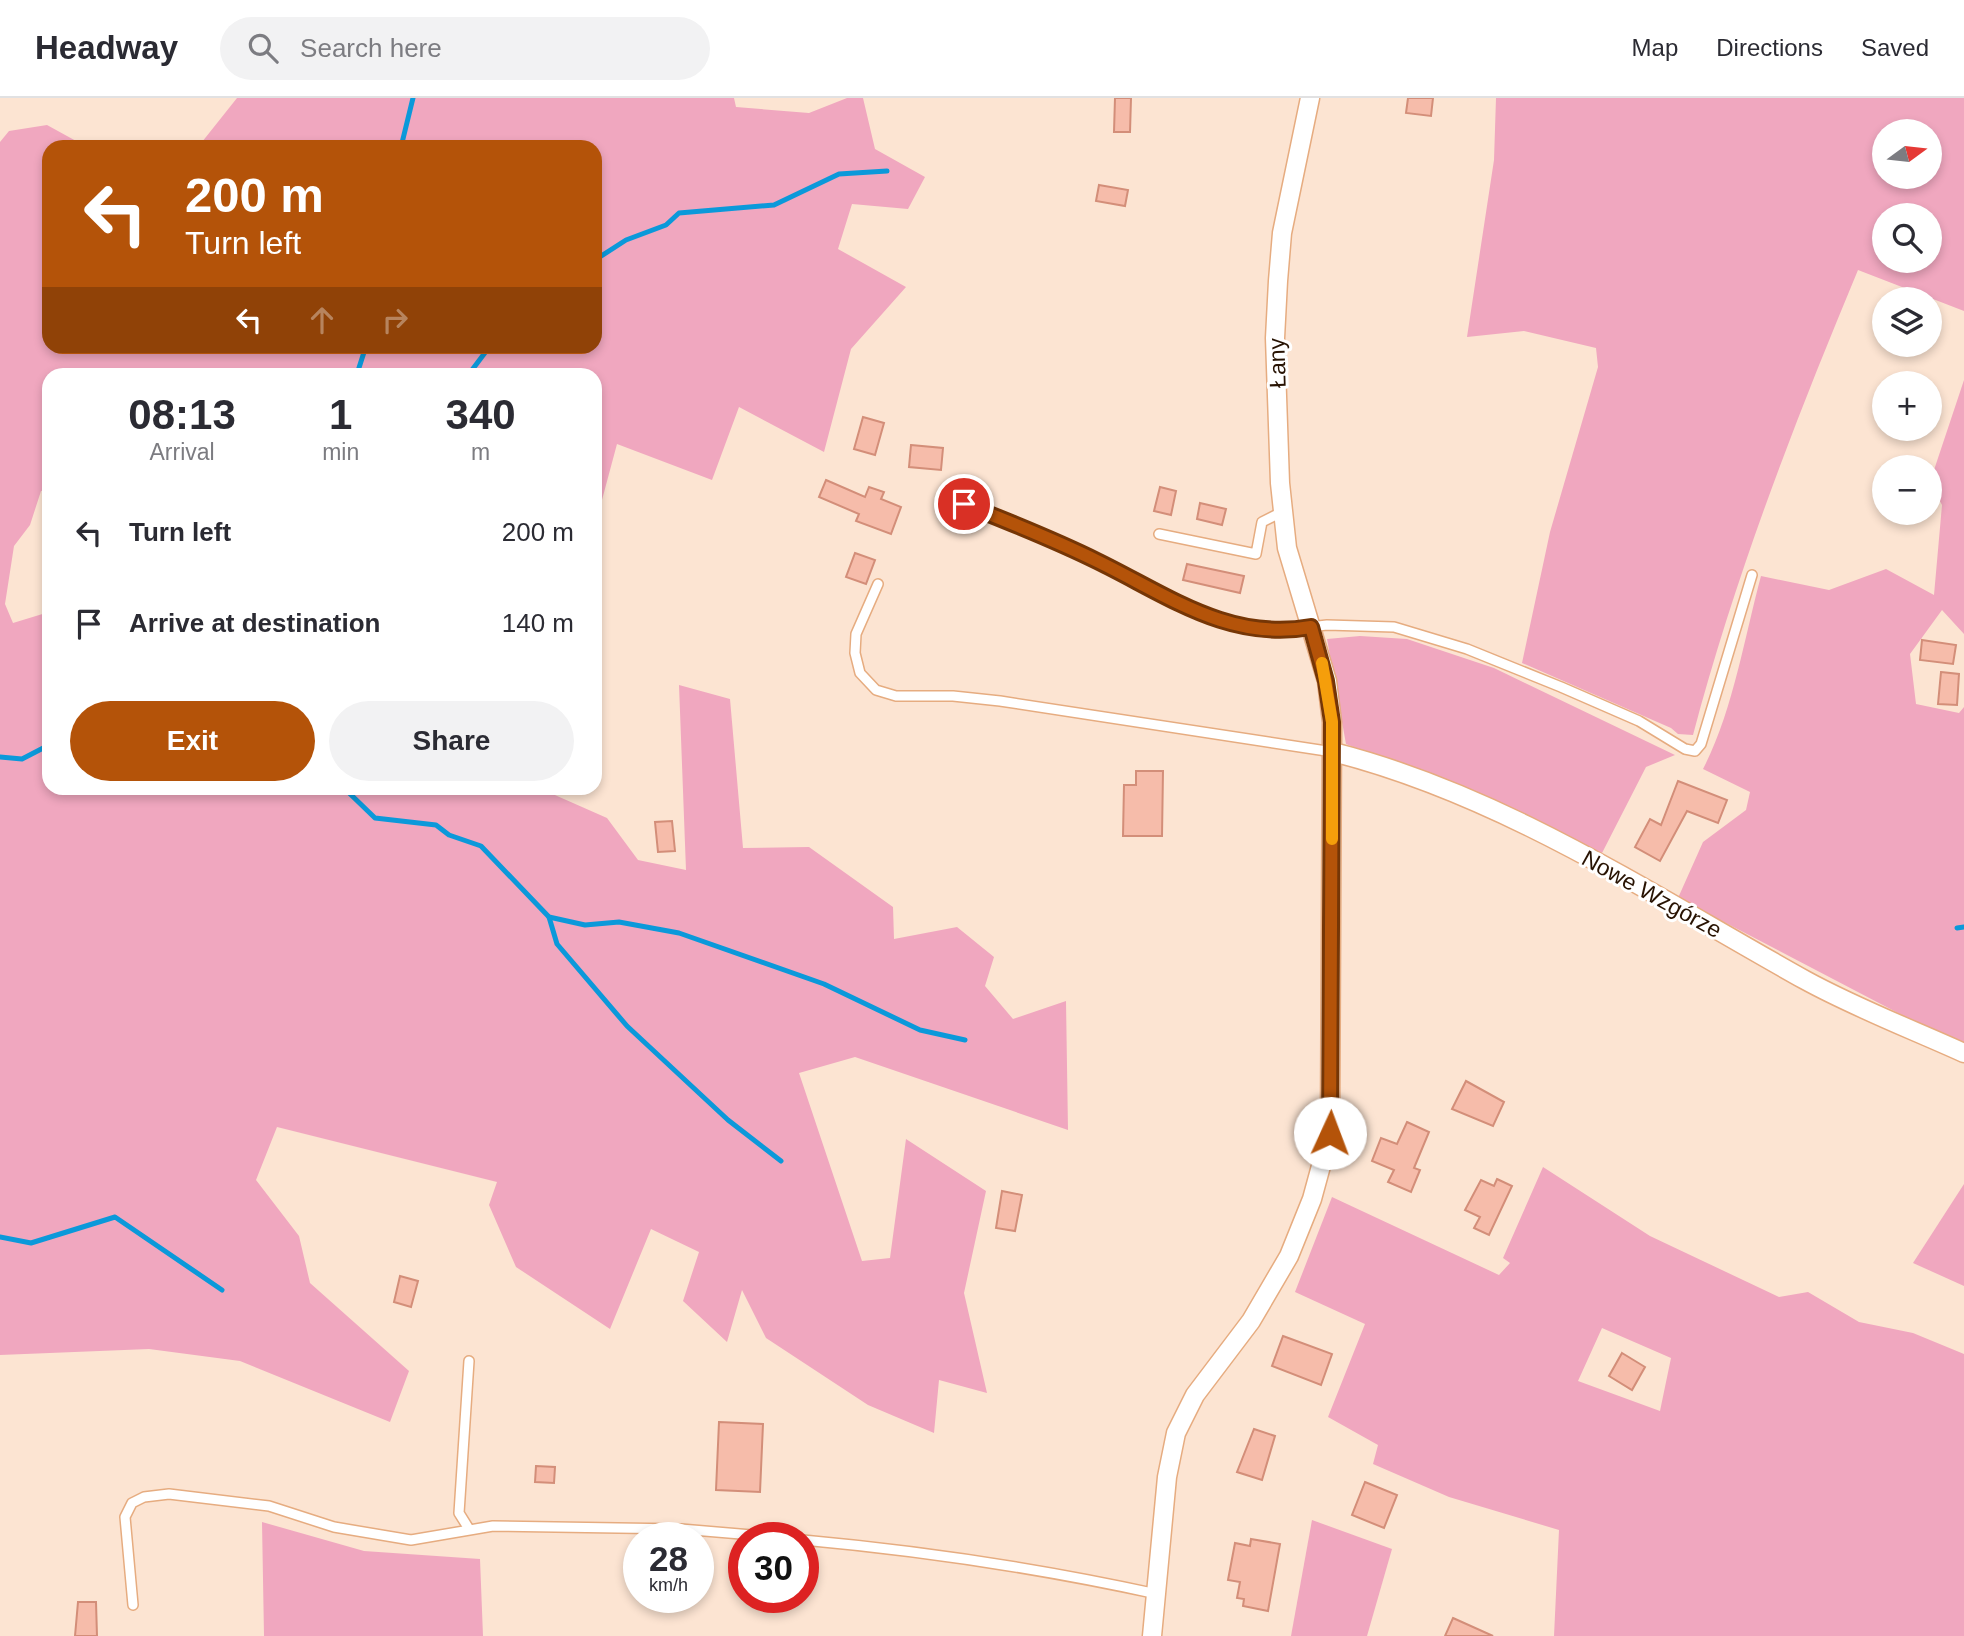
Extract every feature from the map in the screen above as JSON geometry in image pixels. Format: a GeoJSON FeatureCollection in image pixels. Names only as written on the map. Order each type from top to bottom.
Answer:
{"type":"FeatureCollection","features":[{"type":"Feature","properties":{"kind":"street","name":"Łany"},"geometry":{"type":"LineString","coordinates":[[1153,1636],[1167,1477],[1176,1433],[1195,1395],[1271,1291],[1312,1199],[1330,1133],[1333,751],[1326,681],[1287,548],[1282,513],[1275,338],[1282,233],[1310,98]]}},
{"type":"Feature","properties":{"kind":"street","name":"Nowe Wzgórze"},"geometry":{"type":"LineString","coordinates":[[1333,751],[1416,776],[1532,827],[1809,982],[1964,1053]]}},
{"type":"Feature","properties":{"kind":"lane"},"geometry":{"type":"LineString","coordinates":[[964,504],[1045,536],[1216,620],[1266,632],[1311,627],[1394,627],[1467,649],[1639,721],[1685,750],[1695,751],[1701,744],[1752,576]]}},
{"type":"Feature","properties":{"kind":"lane"},"geometry":{"type":"LineString","coordinates":[[1159,534],[1256,554],[1262,522],[1282,513]]}},
{"type":"Feature","properties":{"kind":"lane"},"geometry":{"type":"LineString","coordinates":[[878,584],[856,634],[855,653],[860,673],[876,690],[896,696],[953,696],[1000,701],[1333,751]]}},
{"type":"Feature","properties":{"kind":"lane"},"geometry":{"type":"LineString","coordinates":[[469,1361],[459,1513],[469,1529]]}},
{"type":"Feature","properties":{"kind":"lane"},"geometry":{"type":"LineString","coordinates":[[133,1605],[125,1517],[132,1503],[144,1497],[169,1494],[270,1506],[334,1527],[411,1539],[493,1525],[681,1529],[728,1533]]}},
{"type":"Feature","properties":{"kind":"lane"},"geometry":{"type":"LineString","coordinates":[[819,1541],[916,1550],[1035,1567],[1157,1594]]}},
{"type":"Feature","properties":{"kind":"shaded area"},"geometry":{"type":"Polygon","coordinates":[[[237,98],[734,98],[736,107],[809,113],[847,98],[863,98],[875,149],[925,177],[908,209],[852,204],[838,249],[906,287],[851,349],[824,452],[739,407],[712,480],[617,444],[602,500],[602,368],[42,368],[42,491],[30,525],[14,546],[5,604],[13,623],[42,614],[42,795],[555,795],[607,818],[638,860],[686,870],[679,685],[730,699],[743,848],[809,847],[893,907],[894,939],[957,927],[994,957],[985,986],[1013,1019],[1066,1001],[1068,1130],[855,1057],[799,1073],[862,1261],[890,1258],[906,1139],[986,1191],[964,1293],[987,1393],[939,1380],[934,1433],[868,1405],[766,1338],[742,1290],[727,1342],[683,1301],[699,1252],[651,1229],[610,1329],[516,1267],[489,1205],[497,1182],[277,1127],[256,1180],[299,1236],[310,1283],[409,1371],[390,1422],[240,1361],[149,1349],[0,1355],[0,142],[9,131],[47,125],[74,140],[42,140],[42,354],[602,354],[602,140],[204,140],[237,98]]]}},
{"type":"Feature","properties":{"kind":"shaded area"},"geometry":{"type":"Polygon","coordinates":[[[1496,98],[1964,98],[1964,311],[1942,302],[1942,287],[1902,287],[1858,270],[1747,558],[1693,735],[1678,734],[1671,728],[1522,663],[1550,532],[1598,367],[1596,348],[1524,331],[1467,337],[1494,160],[1496,98]]]}},
{"type":"Feature","properties":{"kind":"shaded area"},"geometry":{"type":"Polygon","coordinates":[[[1964,380],[1964,634],[1942,610],[1910,654],[1916,704],[1959,713],[1964,707],[1964,1043],[1921,1025],[1678,898],[1703,842],[1746,810],[1750,792],[1703,769],[1730,699],[1761,576],[1829,590],[1886,569],[1934,595],[1942,525],[1942,455],[1939,455],[1964,380]]]}},
{"type":"Feature","properties":{"kind":"shaded area"},"geometry":{"type":"Polygon","coordinates":[[[1360,636],[1407,639],[1494,668],[1675,755],[1646,767],[1601,855],[1436,780],[1346,744],[1327,639],[1360,636]]]}},
{"type":"Feature","properties":{"kind":"shaded area"},"geometry":{"type":"Polygon","coordinates":[[[1543,1167],[1650,1236],[1779,1297],[1808,1292],[1859,1322],[1913,1333],[1964,1354],[1964,1636],[1554,1636],[1559,1530],[1449,1497],[1373,1464],[1378,1445],[1328,1417],[1365,1324],[1295,1292],[1332,1197],[1499,1275],[1510,1263],[1503,1258],[1543,1167]],[[1602,1328],[1578,1381],[1660,1411],[1671,1358],[1602,1328]]]}},
{"type":"Feature","properties":{"kind":"shaded area"},"geometry":{"type":"Polygon","coordinates":[[[1964,1184],[1964,1286],[1913,1263],[1964,1184]]]}},
{"type":"Feature","properties":{"kind":"shaded area"},"geometry":{"type":"Polygon","coordinates":[[[1312,1520],[1392,1549],[1367,1636],[1291,1636],[1312,1520]]]}},
{"type":"Feature","properties":{"kind":"shaded area"},"geometry":{"type":"Polygon","coordinates":[[[262,1522],[364,1551],[480,1559],[483,1636],[264,1636],[262,1522]]]}},
{"type":"Feature","properties":{"kind":"building"},"geometry":{"type":"Polygon","coordinates":[[[1115,98],[1131,98],[1130,132],[1114,132],[1115,98]]]}},
{"type":"Feature","properties":{"kind":"building"},"geometry":{"type":"Polygon","coordinates":[[[1408,98],[1433,98],[1431,116],[1406,113],[1408,98]]]}},
{"type":"Feature","properties":{"kind":"building"},"geometry":{"type":"Polygon","coordinates":[[[1099,185],[1128,190],[1125,206],[1096,201],[1099,185]]]}},
{"type":"Feature","properties":{"kind":"building"},"geometry":{"type":"Polygon","coordinates":[[[863,417],[884,423],[875,455],[854,449],[863,417]]]}},
{"type":"Feature","properties":{"kind":"building"},"geometry":{"type":"Polygon","coordinates":[[[911,445],[943,448],[941,470],[909,467],[911,445]]]}},
{"type":"Feature","properties":{"kind":"building"},"geometry":{"type":"Polygon","coordinates":[[[826,480],[865,497],[869,487],[884,492],[881,499],[901,507],[891,534],[856,521],[859,514],[819,497],[826,480]]]}},
{"type":"Feature","properties":{"kind":"building"},"geometry":{"type":"Polygon","coordinates":[[[1160,487],[1176,491],[1171,515],[1154,511],[1160,487]]]}},
{"type":"Feature","properties":{"kind":"building"},"geometry":{"type":"Polygon","coordinates":[[[1200,503],[1226,509],[1222,525],[1197,519],[1200,503]]]}},
{"type":"Feature","properties":{"kind":"building"},"geometry":{"type":"Polygon","coordinates":[[[855,553],[875,560],[866,584],[846,577],[855,553]]]}},
{"type":"Feature","properties":{"kind":"building"},"geometry":{"type":"Polygon","coordinates":[[[1187,564],[1244,576],[1240,593],[1183,580],[1187,564]]]}},
{"type":"Feature","properties":{"kind":"building"},"geometry":{"type":"Polygon","coordinates":[[[1922,640],[1956,645],[1953,664],[1920,660],[1922,640]]]}},
{"type":"Feature","properties":{"kind":"building"},"geometry":{"type":"Polygon","coordinates":[[[1941,672],[1959,674],[1957,705],[1938,704],[1941,672]]]}},
{"type":"Feature","properties":{"kind":"building"},"geometry":{"type":"Polygon","coordinates":[[[1136,771],[1163,771],[1162,836],[1123,836],[1124,785],[1136,785],[1136,771]]]}},
{"type":"Feature","properties":{"kind":"building"},"geometry":{"type":"Polygon","coordinates":[[[1678,781],[1727,800],[1718,823],[1687,811],[1660,861],[1635,847],[1650,819],[1661,825],[1678,781]]]}},
{"type":"Feature","properties":{"kind":"building"},"geometry":{"type":"Polygon","coordinates":[[[672,821],[675,851],[658,852],[655,822],[672,821]]]}},
{"type":"Feature","properties":{"kind":"building"},"geometry":{"type":"Polygon","coordinates":[[[1466,1081],[1504,1102],[1493,1126],[1452,1109],[1466,1081]]]}},
{"type":"Feature","properties":{"kind":"building"},"geometry":{"type":"Polygon","coordinates":[[[1407,1122],[1429,1132],[1414,1168],[1420,1170],[1411,1192],[1388,1182],[1394,1170],[1372,1161],[1381,1138],[1397,1144],[1407,1122]]]}},
{"type":"Feature","properties":{"kind":"building"},"geometry":{"type":"Polygon","coordinates":[[[1497,1179],[1512,1186],[1489,1235],[1474,1228],[1480,1217],[1465,1210],[1481,1180],[1494,1186],[1497,1179]]]}},
{"type":"Feature","properties":{"kind":"building"},"geometry":{"type":"Polygon","coordinates":[[[1002,1191],[1022,1195],[1015,1231],[996,1228],[1002,1191]]]}},
{"type":"Feature","properties":{"kind":"building"},"geometry":{"type":"Polygon","coordinates":[[[400,1276],[418,1281],[411,1307],[394,1302],[400,1276]]]}},
{"type":"Feature","properties":{"kind":"building"},"geometry":{"type":"Polygon","coordinates":[[[1283,1336],[1332,1354],[1321,1385],[1272,1366],[1283,1336]]]}},
{"type":"Feature","properties":{"kind":"building"},"geometry":{"type":"Polygon","coordinates":[[[1622,1353],[1645,1367],[1632,1390],[1609,1376],[1622,1353]]]}},
{"type":"Feature","properties":{"kind":"building"},"geometry":{"type":"Polygon","coordinates":[[[719,1422],[763,1424],[760,1492],[716,1490],[719,1422]]]}},
{"type":"Feature","properties":{"kind":"building"},"geometry":{"type":"Polygon","coordinates":[[[1254,1429],[1275,1436],[1262,1480],[1237,1472],[1254,1429]]]}},
{"type":"Feature","properties":{"kind":"building"},"geometry":{"type":"Polygon","coordinates":[[[536,1466],[555,1467],[554,1483],[535,1482],[536,1466]]]}},
{"type":"Feature","properties":{"kind":"building"},"geometry":{"type":"Polygon","coordinates":[[[1365,1482],[1397,1495],[1384,1528],[1352,1515],[1365,1482]]]}},
{"type":"Feature","properties":{"kind":"building"},"geometry":{"type":"Polygon","coordinates":[[[1251,1539],[1280,1544],[1268,1611],[1243,1606],[1244,1599],[1237,1598],[1240,1582],[1228,1580],[1235,1543],[1250,1546],[1251,1539]]]}},
{"type":"Feature","properties":{"kind":"building"},"geometry":{"type":"Polygon","coordinates":[[[78,1602],[96,1602],[97,1636],[75,1636],[78,1602]]]}},
{"type":"Feature","properties":{"kind":"building"},"geometry":{"type":"Polygon","coordinates":[[[1453,1618],[1493,1636],[1445,1636],[1453,1618]]]}},
{"type":"Feature","properties":{"kind":"waterway"},"geometry":{"type":"LineString","coordinates":[[403,140],[413,98]]}},
{"type":"Feature","properties":{"kind":"waterway"},"geometry":{"type":"LineString","coordinates":[[602,255],[626,240],[666,225],[679,213],[774,205],[839,174],[887,171]]}},
{"type":"Feature","properties":{"kind":"waterway"},"geometry":{"type":"LineString","coordinates":[[359,368],[363,354]]}},
{"type":"Feature","properties":{"kind":"waterway"},"geometry":{"type":"LineString","coordinates":[[474,368],[484,354]]}},
{"type":"Feature","properties":{"kind":"waterway"},"geometry":{"type":"LineString","coordinates":[[0,757],[22,759],[42,749]]}},
{"type":"Feature","properties":{"kind":"waterway"},"geometry":{"type":"LineString","coordinates":[[351,795],[375,818],[436,825],[449,835],[481,846],[549,917],[585,925],[619,922],[679,933],[824,984],[920,1030],[965,1040]]}},
{"type":"Feature","properties":{"kind":"waterway"},"geometry":{"type":"LineString","coordinates":[[549,917],[557,944],[627,1026],[728,1120],[781,1161]]}},
{"type":"Feature","properties":{"kind":"waterway"},"geometry":{"type":"LineString","coordinates":[[1957,928],[1964,927]]}},
{"type":"Feature","properties":{"kind":"waterway"},"geometry":{"type":"LineString","coordinates":[[0,1237],[31,1243],[115,1217],[222,1290]]}},
{"type":"Feature","properties":{"kind":"slow traffic"},"geometry":{"type":"LineString","coordinates":[[1322,663],[1332,722],[1332,839]]}},
{"type":"Feature","properties":{"kind":"route"},"geometry":{"type":"LineString","coordinates":[[964,504],[1045,536],[1216,620],[1266,632],[1286,632],[1311,627],[1326,681],[1332,722],[1330,1133]]}}]}
